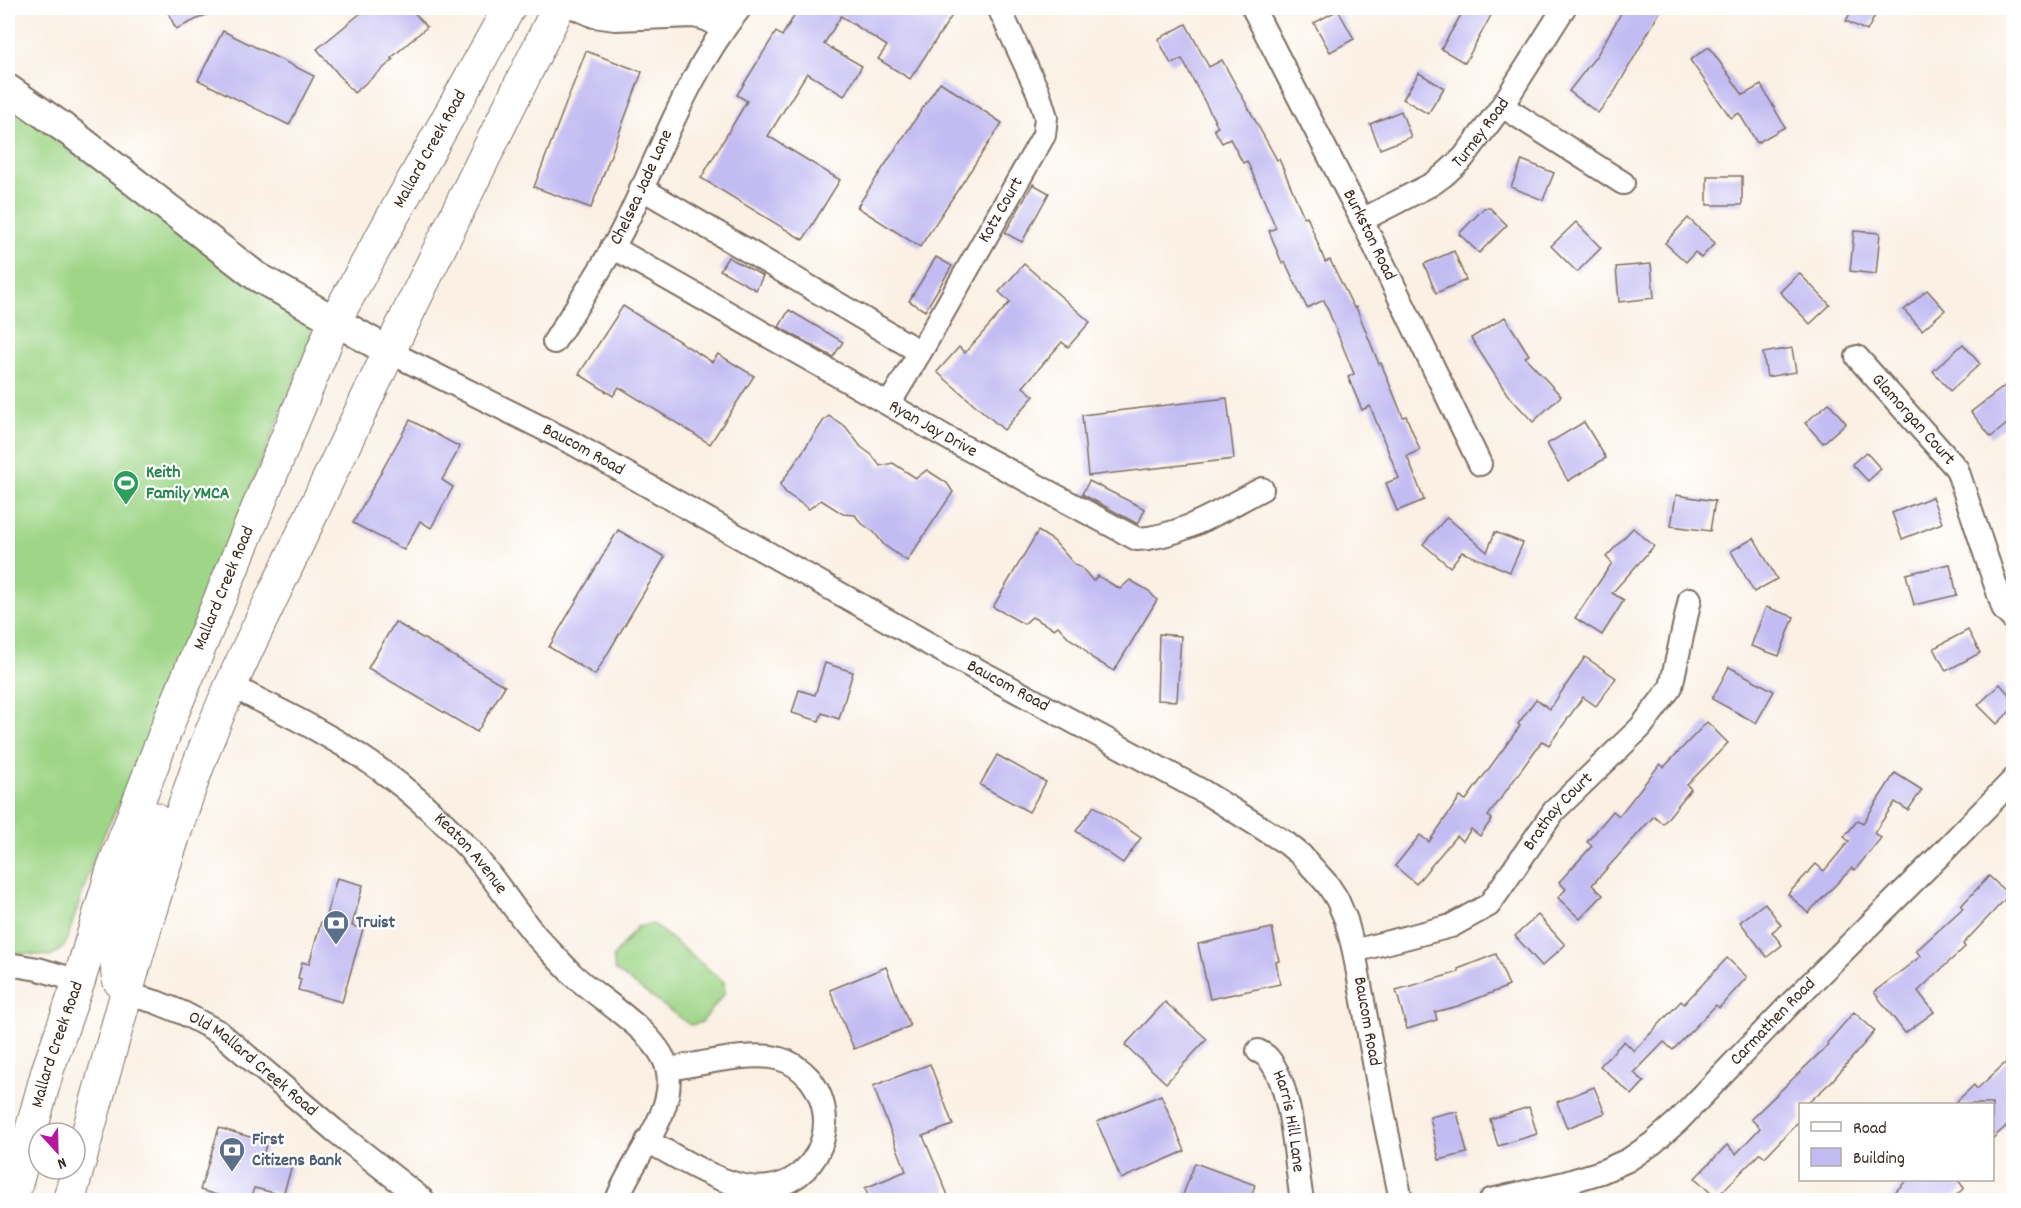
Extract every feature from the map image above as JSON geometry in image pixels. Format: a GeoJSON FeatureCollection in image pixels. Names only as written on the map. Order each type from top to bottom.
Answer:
{"type":"FeatureCollection","features":[{"type":"Feature","properties":{"kind":"main road","name":"Mallard Creek Road"},"geometry":{"type":"LineString","coordinates":[[12,1200],[48,1069],[79,981],[113,868],[181,693],[334,322],[509,8]]}},
{"type":"Feature","properties":{"kind":"main road"},"geometry":{"type":"LineString","coordinates":[[69,1200],[127,994],[195,775],[232,686],[388,351],[558,8]]}},
{"type":"Feature","properties":{"kind":"main road"},"geometry":{"type":"LineString","coordinates":[[127,994],[115,970],[116,955],[128,901],[146,842],[190,721],[181,693]]}},
{"type":"Feature","properties":{"kind":"street"},"geometry":{"type":"LineString","coordinates":[[576,8],[594,16],[615,19],[694,16],[706,19],[723,28],[740,8]]}},
{"type":"Feature","properties":{"kind":"street","name":"Kotz Court"},"geometry":{"type":"LineString","coordinates":[[889,404],[1044,135],[1046,117],[1038,92],[999,8]]}},
{"type":"Feature","properties":{"kind":"street","name":"Burkston Road"},"geometry":{"type":"LineString","coordinates":[[1253,8],[1362,220],[1480,464]]}},
{"type":"Feature","properties":{"kind":"street","name":"Turney Road"},"geometry":{"type":"LineString","coordinates":[[1362,220],[1443,176],[1463,158],[1502,106],[1564,8]]}},
{"type":"Feature","properties":{"kind":"street","name":"Chelsea Jade Lane"},"geometry":{"type":"LineString","coordinates":[[555,342],[622,230],[685,96],[723,28]]}},
{"type":"Feature","properties":{"kind":"street"},"geometry":{"type":"LineString","coordinates":[[8,89],[74,135],[256,276],[388,351]]}},
{"type":"Feature","properties":{"kind":"street"},"geometry":{"type":"LineString","coordinates":[[1502,106],[1623,183]]}},
{"type":"Feature","properties":{"kind":"street"},"geometry":{"type":"LineString","coordinates":[[641,188],[920,352]]}},
{"type":"Feature","properties":{"kind":"street","name":"Ryan Jay Drive"},"geometry":{"type":"LineString","coordinates":[[612,247],[953,441],[1137,539],[1157,538],[1183,529],[1262,489]]}},
{"type":"Feature","properties":{"kind":"street","name":"Baucom Road"},"geometry":{"type":"LineString","coordinates":[[388,351],[574,444],[931,645],[1204,792],[1286,843],[1328,885],[1346,920],[1354,951],[1401,1200]]}},
{"type":"Feature","properties":{"kind":"street","name":"Glamorgan Court"},"geometry":{"type":"LineString","coordinates":[[1857,357],[1957,469],[2004,610],[2013,620]]}},
{"type":"Feature","properties":{"kind":"street","name":"Brathay Court"},"geometry":{"type":"LineString","coordinates":[[1354,951],[1451,926],[1489,905],[1554,811],[1641,727],[1671,687],[1690,599]]}},
{"type":"Feature","properties":{"kind":"street","name":"Keaton Avenue"},"geometry":{"type":"LineString","coordinates":[[232,686],[318,730],[381,770],[430,811],[470,849],[537,936],[573,974],[654,1042],[668,1069],[668,1096],[660,1118],[617,1200]]}},
{"type":"Feature","properties":{"kind":"street","name":"Carmathen Road"},"geometry":{"type":"LineString","coordinates":[[1491,1200],[1601,1172],[1628,1160],[1653,1143],[1679,1120],[2013,778]]}},
{"type":"Feature","properties":{"kind":"street"},"geometry":{"type":"LineString","coordinates":[[8,964],[38,969],[79,981]]}},
{"type":"Feature","properties":{"kind":"street","name":"Old Mallard Creek Road"},"geometry":{"type":"LineString","coordinates":[[127,994],[183,1013],[219,1032],[334,1130],[423,1200]]}},
{"type":"Feature","properties":{"kind":"street","name":"Harris Hill Lane"},"geometry":{"type":"LineString","coordinates":[[1258,1051],[1269,1058],[1280,1077],[1287,1100],[1302,1200]]}},
{"type":"Feature","properties":{"kind":"street"},"geometry":{"type":"LineString","coordinates":[[647,1141],[727,1182],[752,1187],[771,1187],[789,1181],[808,1166],[820,1149],[825,1132],[825,1111],[819,1091],[804,1072],[788,1062],[757,1055],[668,1069]]}},
{"type":"Feature","properties":{"kind":"green space","name":"Keith Family YMCA"},"geometry":{"type":"Polygon","coordinates":[[[8,101],[309,318],[311,326],[309,342],[294,381],[135,771],[97,849],[65,945],[49,956],[8,952],[8,101]]]}},
{"type":"Feature","properties":{"kind":"green space"},"geometry":{"type":"Polygon","coordinates":[[[653,924],[724,982],[724,994],[702,1022],[690,1025],[615,970],[613,957],[637,927],[653,924]]]}},
{"type":"Feature","properties":{"kind":"building"},"geometry":{"type":"Polygon","coordinates":[[[166,8],[221,8],[176,29],[166,8]]]}},
{"type":"Feature","properties":{"kind":"building"},"geometry":{"type":"Polygon","coordinates":[[[367,8],[410,8],[427,27],[354,93],[317,49],[367,8]]]}},
{"type":"Feature","properties":{"kind":"building"},"geometry":{"type":"Polygon","coordinates":[[[799,8],[957,8],[910,79],[878,59],[887,46],[841,16],[824,44],[862,66],[844,96],[807,73],[768,136],[840,180],[803,240],[701,178],[747,101],[737,95],[776,32],[782,36],[799,8]]]}},
{"type":"Feature","properties":{"kind":"building"},"geometry":{"type":"Polygon","coordinates":[[[1465,8],[1495,8],[1465,63],[1441,49],[1465,8]]]}},
{"type":"Feature","properties":{"kind":"building"},"geometry":{"type":"Polygon","coordinates":[[[1624,8],[1662,8],[1615,91],[1598,113],[1569,91],[1597,55],[1624,8]]]}},
{"type":"Feature","properties":{"kind":"building"},"geometry":{"type":"Polygon","coordinates":[[[1853,8],[1879,8],[1867,31],[1846,21],[1853,8]]]}},
{"type":"Feature","properties":{"kind":"building"},"geometry":{"type":"Polygon","coordinates":[[[1338,10],[1354,39],[1330,52],[1314,23],[1338,10]]]}},
{"type":"Feature","properties":{"kind":"building"},"geometry":{"type":"Polygon","coordinates":[[[1186,24],[1209,67],[1222,60],[1277,160],[1279,159],[1304,217],[1307,216],[1325,262],[1330,260],[1354,308],[1356,307],[1379,364],[1381,363],[1403,417],[1406,416],[1420,450],[1407,456],[1424,500],[1397,511],[1386,483],[1399,478],[1370,406],[1362,410],[1348,377],[1354,374],[1324,300],[1307,308],[1285,262],[1282,263],[1269,231],[1276,228],[1247,161],[1243,163],[1230,139],[1222,143],[1214,129],[1218,127],[1182,59],[1171,64],[1158,39],[1186,24]]]}},
{"type":"Feature","properties":{"kind":"building"},"geometry":{"type":"Polygon","coordinates":[[[223,31],[314,76],[289,125],[198,80],[223,31]]]}},
{"type":"Feature","properties":{"kind":"building"},"geometry":{"type":"Polygon","coordinates":[[[1709,47],[1743,95],[1761,85],[1785,127],[1757,143],[1739,113],[1731,118],[1690,60],[1709,47]]]}},
{"type":"Feature","properties":{"kind":"building"},"geometry":{"type":"Polygon","coordinates":[[[586,51],[642,72],[591,208],[534,187],[586,51]]]}},
{"type":"Feature","properties":{"kind":"building"},"geometry":{"type":"Polygon","coordinates":[[[1419,73],[1444,88],[1428,114],[1403,99],[1419,73]]]}},
{"type":"Feature","properties":{"kind":"building"},"geometry":{"type":"Polygon","coordinates":[[[940,82],[1002,123],[920,247],[857,207],[940,82]]]}},
{"type":"Feature","properties":{"kind":"building"},"geometry":{"type":"Polygon","coordinates":[[[1401,111],[1411,137],[1380,149],[1370,124],[1401,111]]]}},
{"type":"Feature","properties":{"kind":"building"},"geometry":{"type":"Polygon","coordinates":[[[1522,160],[1554,173],[1543,200],[1511,187],[1522,160]]]}},
{"type":"Feature","properties":{"kind":"building"},"geometry":{"type":"Polygon","coordinates":[[[1707,176],[1742,176],[1742,205],[1707,205],[1707,176]]]}},
{"type":"Feature","properties":{"kind":"building"},"geometry":{"type":"Polygon","coordinates":[[[1033,184],[1049,193],[1022,242],[1005,233],[1033,184]]]}},
{"type":"Feature","properties":{"kind":"building"},"geometry":{"type":"Polygon","coordinates":[[[1484,208],[1490,208],[1507,225],[1479,253],[1459,234],[1484,208]]]}},
{"type":"Feature","properties":{"kind":"building"},"geometry":{"type":"Polygon","coordinates":[[[1688,218],[1715,243],[1701,258],[1695,252],[1686,262],[1665,243],[1688,218]]]}},
{"type":"Feature","properties":{"kind":"building"},"geometry":{"type":"Polygon","coordinates":[[[1576,222],[1601,248],[1577,272],[1551,246],[1576,222]]]}},
{"type":"Feature","properties":{"kind":"building"},"geometry":{"type":"Polygon","coordinates":[[[1854,231],[1880,233],[1876,274],[1850,271],[1854,231]]]}},
{"type":"Feature","properties":{"kind":"building"},"geometry":{"type":"Polygon","coordinates":[[[1454,251],[1466,280],[1436,293],[1424,264],[1454,251]]]}},
{"type":"Feature","properties":{"kind":"building"},"geometry":{"type":"Polygon","coordinates":[[[728,257],[763,276],[756,290],[720,270],[728,257]]]}},
{"type":"Feature","properties":{"kind":"building"},"geometry":{"type":"Polygon","coordinates":[[[936,257],[952,266],[925,311],[909,301],[936,257]]]}},
{"type":"Feature","properties":{"kind":"building"},"geometry":{"type":"Polygon","coordinates":[[[1024,264],[1090,322],[1068,347],[1062,342],[1023,387],[1034,396],[1004,430],[937,372],[959,347],[965,353],[1010,302],[999,292],[1024,264]]]}},
{"type":"Feature","properties":{"kind":"building"},"geometry":{"type":"Polygon","coordinates":[[[1651,264],[1654,298],[1619,302],[1616,267],[1651,264]]]}},
{"type":"Feature","properties":{"kind":"building"},"geometry":{"type":"Polygon","coordinates":[[[1799,273],[1830,305],[1810,324],[1780,292],[1799,273]]]}},
{"type":"Feature","properties":{"kind":"building"},"geometry":{"type":"Polygon","coordinates":[[[1927,290],[1945,310],[1922,330],[1904,310],[1927,290]]]}},
{"type":"Feature","properties":{"kind":"building"},"geometry":{"type":"Polygon","coordinates":[[[623,306],[712,362],[718,354],[754,376],[710,444],[619,387],[613,396],[579,374],[623,306]]]}},
{"type":"Feature","properties":{"kind":"building"},"geometry":{"type":"Polygon","coordinates":[[[789,310],[843,342],[833,357],[779,327],[789,310]]]}},
{"type":"Feature","properties":{"kind":"building"},"geometry":{"type":"Polygon","coordinates":[[[1505,317],[1529,355],[1525,357],[1561,396],[1533,422],[1507,394],[1471,338],[1505,317]]]}},
{"type":"Feature","properties":{"kind":"building"},"geometry":{"type":"Polygon","coordinates":[[[1963,344],[1980,364],[1950,391],[1933,371],[1963,344]]]}},
{"type":"Feature","properties":{"kind":"building"},"geometry":{"type":"Polygon","coordinates":[[[1792,348],[1796,372],[1767,377],[1763,353],[1792,348]]]}},
{"type":"Feature","properties":{"kind":"building"},"geometry":{"type":"Polygon","coordinates":[[[2006,385],[2013,394],[2013,419],[1991,437],[1971,412],[2006,385]]]}},
{"type":"Feature","properties":{"kind":"building"},"geometry":{"type":"Polygon","coordinates":[[[1227,398],[1234,459],[1088,476],[1082,415],[1227,398]]]}},
{"type":"Feature","properties":{"kind":"building"},"geometry":{"type":"Polygon","coordinates":[[[1829,403],[1846,423],[1823,443],[1805,423],[1829,403]]]}},
{"type":"Feature","properties":{"kind":"building"},"geometry":{"type":"Polygon","coordinates":[[[829,416],[846,427],[861,447],[872,455],[880,466],[893,463],[916,478],[927,470],[947,483],[953,492],[907,561],[884,545],[874,532],[861,523],[855,515],[843,514],[821,500],[809,509],[786,493],[780,485],[829,416]]]}},
{"type":"Feature","properties":{"kind":"building"},"geometry":{"type":"Polygon","coordinates":[[[410,420],[460,447],[442,480],[453,487],[431,528],[420,521],[404,550],[353,523],[410,420]]]}},
{"type":"Feature","properties":{"kind":"building"},"geometry":{"type":"Polygon","coordinates":[[[1584,422],[1606,458],[1568,481],[1547,444],[1584,422]]]}},
{"type":"Feature","properties":{"kind":"building"},"geometry":{"type":"Polygon","coordinates":[[[1866,452],[1881,469],[1868,481],[1852,464],[1866,452]]]}},
{"type":"Feature","properties":{"kind":"building"},"geometry":{"type":"Polygon","coordinates":[[[1089,481],[1145,509],[1138,524],[1082,494],[1089,481]]]}},
{"type":"Feature","properties":{"kind":"building"},"geometry":{"type":"Polygon","coordinates":[[[1676,495],[1715,501],[1710,531],[1671,526],[1676,495]]]}},
{"type":"Feature","properties":{"kind":"building"},"geometry":{"type":"Polygon","coordinates":[[[1932,497],[1942,523],[1902,539],[1892,513],[1932,497]]]}},
{"type":"Feature","properties":{"kind":"building"},"geometry":{"type":"Polygon","coordinates":[[[1447,517],[1487,552],[1495,532],[1523,543],[1510,572],[1462,552],[1450,567],[1423,544],[1447,517]]]}},
{"type":"Feature","properties":{"kind":"building"},"geometry":{"type":"Polygon","coordinates":[[[1633,528],[1654,546],[1612,593],[1624,600],[1602,635],[1575,618],[1612,563],[1606,557],[1633,528]]]}},
{"type":"Feature","properties":{"kind":"building"},"geometry":{"type":"Polygon","coordinates":[[[618,530],[665,557],[595,675],[549,647],[618,530]]]}},
{"type":"Feature","properties":{"kind":"building"},"geometry":{"type":"Polygon","coordinates":[[[1038,531],[1054,541],[1093,581],[1098,576],[1120,589],[1130,580],[1149,591],[1157,600],[1114,671],[1092,658],[1058,626],[1054,629],[1032,617],[1024,624],[993,607],[1038,531]]]}},
{"type":"Feature","properties":{"kind":"building"},"geometry":{"type":"Polygon","coordinates":[[[1754,538],[1777,579],[1754,592],[1731,551],[1754,538]]]}},
{"type":"Feature","properties":{"kind":"building"},"geometry":{"type":"Polygon","coordinates":[[[1950,564],[1957,595],[1914,605],[1906,574],[1950,564]]]}},
{"type":"Feature","properties":{"kind":"building"},"geometry":{"type":"Polygon","coordinates":[[[1766,607],[1794,617],[1779,656],[1751,646],[1766,607]]]}},
{"type":"Feature","properties":{"kind":"building"},"geometry":{"type":"Polygon","coordinates":[[[395,622],[505,686],[477,732],[368,668],[395,622]]]}},
{"type":"Feature","properties":{"kind":"building"},"geometry":{"type":"Polygon","coordinates":[[[1968,630],[1980,653],[1946,671],[1934,648],[1968,630]]]}},
{"type":"Feature","properties":{"kind":"building"},"geometry":{"type":"Polygon","coordinates":[[[1159,634],[1181,636],[1177,701],[1157,700],[1159,634]]]}},
{"type":"Feature","properties":{"kind":"building"},"geometry":{"type":"Polygon","coordinates":[[[1585,657],[1616,678],[1596,706],[1583,697],[1549,745],[1542,741],[1488,816],[1492,819],[1480,836],[1471,829],[1463,841],[1456,836],[1416,884],[1395,866],[1420,835],[1429,842],[1460,797],[1466,800],[1520,726],[1518,724],[1536,699],[1550,709],[1585,657]]]}},
{"type":"Feature","properties":{"kind":"building"},"geometry":{"type":"Polygon","coordinates":[[[825,663],[853,672],[839,719],[822,713],[819,721],[792,713],[799,690],[815,695],[825,663]]]}},
{"type":"Feature","properties":{"kind":"building"},"geometry":{"type":"Polygon","coordinates":[[[1729,667],[1774,691],[1756,723],[1712,699],[1729,667]]]}},
{"type":"Feature","properties":{"kind":"building"},"geometry":{"type":"Polygon","coordinates":[[[2000,684],[2013,699],[2013,708],[1997,724],[1978,705],[2000,684]]]}},
{"type":"Feature","properties":{"kind":"building"},"geometry":{"type":"Polygon","coordinates":[[[1707,722],[1728,743],[1687,785],[1691,789],[1663,824],[1654,816],[1592,885],[1603,895],[1580,919],[1558,898],[1566,889],[1559,882],[1592,846],[1587,842],[1613,811],[1619,816],[1660,764],[1664,767],[1707,722]]]}},
{"type":"Feature","properties":{"kind":"building"},"geometry":{"type":"Polygon","coordinates":[[[997,755],[1046,782],[1029,812],[980,785],[997,755]]]}},
{"type":"Feature","properties":{"kind":"building"},"geometry":{"type":"Polygon","coordinates":[[[1895,773],[1922,790],[1908,810],[1895,802],[1874,833],[1881,838],[1855,870],[1852,868],[1808,913],[1788,894],[1816,864],[1824,871],[1849,841],[1844,837],[1858,820],[1863,823],[1895,773]]]}},
{"type":"Feature","properties":{"kind":"building"},"geometry":{"type":"Polygon","coordinates":[[[1094,806],[1141,838],[1123,863],[1076,831],[1094,806]]]}},
{"type":"Feature","properties":{"kind":"building"},"geometry":{"type":"Polygon","coordinates":[[[1989,876],[2009,895],[1963,944],[1965,947],[1918,991],[1934,1012],[1905,1033],[1874,992],[1921,956],[1916,951],[1963,908],[1961,906],[1989,876]]]}},
{"type":"Feature","properties":{"kind":"building","name":"Truist"},"geometry":{"type":"Polygon","coordinates":[[[337,878],[363,885],[352,926],[363,929],[342,1002],[298,990],[302,962],[309,964],[337,878]]]}},
{"type":"Feature","properties":{"kind":"building"},"geometry":{"type":"Polygon","coordinates":[[[1765,903],[1781,925],[1772,932],[1782,945],[1767,957],[1740,922],[1765,903]]]}},
{"type":"Feature","properties":{"kind":"building"},"geometry":{"type":"Polygon","coordinates":[[[1538,915],[1565,945],[1542,966],[1515,936],[1538,915]]]}},
{"type":"Feature","properties":{"kind":"building"},"geometry":{"type":"Polygon","coordinates":[[[1272,928],[1279,961],[1276,962],[1280,984],[1210,999],[1198,944],[1272,928]]]}},
{"type":"Feature","properties":{"kind":"building"},"geometry":{"type":"Polygon","coordinates":[[[1496,954],[1509,986],[1458,1006],[1435,1012],[1437,1020],[1407,1029],[1396,990],[1459,972],[1458,969],[1496,954]]]}},
{"type":"Feature","properties":{"kind":"building"},"geometry":{"type":"Polygon","coordinates":[[[1727,958],[1747,977],[1719,1008],[1716,1005],[1673,1050],[1664,1042],[1634,1073],[1644,1082],[1632,1095],[1600,1066],[1624,1041],[1634,1051],[1681,1001],[1684,1004],[1727,958]]]}},
{"type":"Feature","properties":{"kind":"building"},"geometry":{"type":"Polygon","coordinates":[[[886,967],[910,1026],[854,1049],[830,990],[886,967]]]}},
{"type":"Feature","properties":{"kind":"building"},"geometry":{"type":"Polygon","coordinates":[[[1165,1002],[1207,1039],[1166,1083],[1125,1045],[1165,1002]]]}},
{"type":"Feature","properties":{"kind":"building"},"geometry":{"type":"Polygon","coordinates":[[[1854,1012],[1875,1031],[1832,1081],[1808,1103],[1799,1103],[1799,1121],[1765,1157],[1760,1153],[1716,1198],[1695,1178],[1727,1145],[1736,1154],[1760,1128],[1751,1119],[1828,1045],[1827,1043],[1854,1012]]]}},
{"type":"Feature","properties":{"kind":"building"},"geometry":{"type":"Polygon","coordinates":[[[2013,1056],[2013,1120],[1994,1137],[1994,1103],[1955,1103],[1974,1085],[1977,1089],[2013,1056]]]}},
{"type":"Feature","properties":{"kind":"building"},"geometry":{"type":"Polygon","coordinates":[[[930,1064],[953,1125],[923,1136],[950,1200],[870,1200],[865,1188],[906,1171],[873,1086],[930,1064]]]}},
{"type":"Feature","properties":{"kind":"building"},"geometry":{"type":"Polygon","coordinates":[[[1594,1087],[1605,1113],[1567,1128],[1557,1102],[1594,1087]]]}},
{"type":"Feature","properties":{"kind":"building"},"geometry":{"type":"Polygon","coordinates":[[[1161,1095],[1185,1151],[1121,1179],[1097,1122],[1161,1095]]]}},
{"type":"Feature","properties":{"kind":"building"},"geometry":{"type":"Polygon","coordinates":[[[1529,1107],[1537,1134],[1498,1146],[1490,1119],[1529,1107]]]}},
{"type":"Feature","properties":{"kind":"building"},"geometry":{"type":"Polygon","coordinates":[[[1457,1112],[1467,1153],[1439,1160],[1430,1117],[1457,1112]]]}},
{"type":"Feature","properties":{"kind":"building","name":"First Citizens Bank"},"geometry":{"type":"Polygon","coordinates":[[[219,1128],[267,1142],[262,1158],[292,1166],[283,1195],[254,1188],[250,1200],[234,1200],[200,1190],[219,1128]]]}},
{"type":"Feature","properties":{"kind":"building"},"geometry":{"type":"Polygon","coordinates":[[[1195,1163],[1255,1185],[1250,1200],[1181,1200],[1195,1163]]]}},
{"type":"Feature","properties":{"kind":"building"},"geometry":{"type":"Polygon","coordinates":[[[1906,1181],[1959,1181],[1964,1188],[1951,1200],[1887,1200],[1906,1181]]]}},
{"type":"Feature","properties":{"kind":"place","name":"Keith Family YMCA"},"geometry":{"type":"Point","coordinates":[126,506]}},
{"type":"Feature","properties":{"kind":"place","name":"Truist"},"geometry":{"type":"Point","coordinates":[336,946]}},
{"type":"Feature","properties":{"kind":"place","name":"First Citizens Bank"},"geometry":{"type":"Point","coordinates":[232,1173]}}]}
